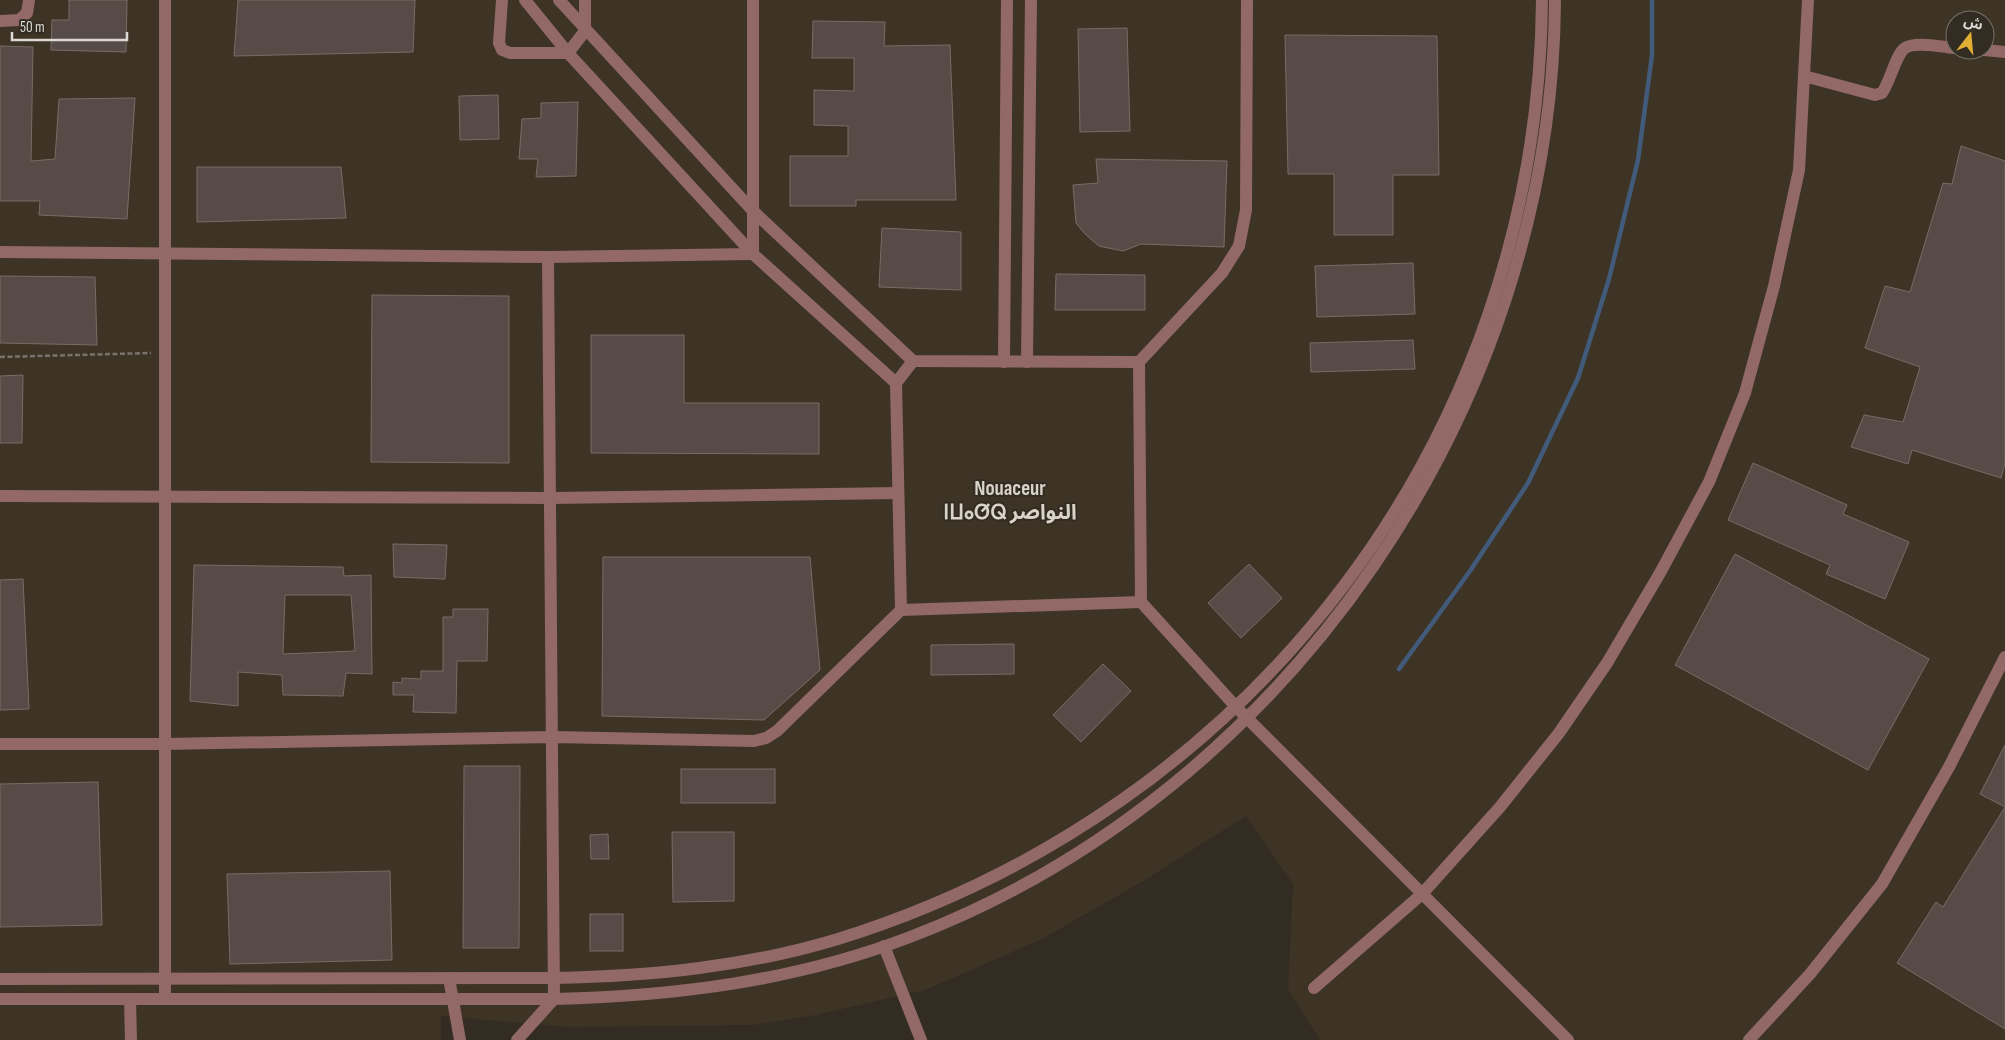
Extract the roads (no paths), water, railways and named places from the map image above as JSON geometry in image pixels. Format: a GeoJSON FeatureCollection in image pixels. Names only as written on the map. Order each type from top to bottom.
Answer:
{"type":"FeatureCollection","features":[{"type":"Feature","properties":{"kind":"street"},"geometry":{"type":"LineString","coordinates":[[0,21],[19,20],[27,13],[29,0]]}},
{"type":"Feature","properties":{"kind":"street"},"geometry":{"type":"LineString","coordinates":[[164,0],[163,498],[166,999]]}},
{"type":"Feature","properties":{"kind":"street"},"geometry":{"type":"LineString","coordinates":[[502,0],[499,43],[502,50],[510,53],[568,53]]}},
{"type":"Feature","properties":{"kind":"street"},"geometry":{"type":"LineString","coordinates":[[525,0],[568,53],[753,254],[896,383]]}},
{"type":"Feature","properties":{"kind":"street"},"geometry":{"type":"LineString","coordinates":[[559,0],[753,211],[913,361],[1139,362]]}},
{"type":"Feature","properties":{"kind":"street"},"geometry":{"type":"LineString","coordinates":[[568,53],[585,30],[585,0]]}},
{"type":"Feature","properties":{"kind":"street"},"geometry":{"type":"LineString","coordinates":[[753,0],[753,254]]}},
{"type":"Feature","properties":{"kind":"street"},"geometry":{"type":"LineString","coordinates":[[1004,362],[1006,0]]}},
{"type":"Feature","properties":{"kind":"street"},"geometry":{"type":"LineString","coordinates":[[1027,362],[1031,0]]}},
{"type":"Feature","properties":{"kind":"street"},"geometry":{"type":"LineString","coordinates":[[1247,0],[1246,210],[1239,246],[1222,273],[1139,362],[1141,602],[1242,712],[1568,1040]]}},
{"type":"Feature","properties":{"kind":"street"},"geometry":{"type":"LineString","coordinates":[[0,999],[554,998],[627,997],[699,990],[779,976],[841,960],[884,946],[976,909],[1040,876],[1102,838],[1160,795],[1222,742],[1242,712],[1349,579],[1444,437],[1484,361],[1506,279],[1537,177],[1550,89],[1548,18],[1542,0]]}},
{"type":"Feature","properties":{"kind":"street"},"geometry":{"type":"LineString","coordinates":[[1548,18],[1555,0]]}},
{"type":"Feature","properties":{"kind":"street"},"geometry":{"type":"LineString","coordinates":[[1314,988],[1422,894],[1500,807],[1560,733],[1607,663],[1650,590],[1709,482],[1745,393],[1774,286],[1799,170],[1808,0]]}},
{"type":"Feature","properties":{"kind":"street"},"geometry":{"type":"LineString","coordinates":[[1804,76],[1875,94],[1882,93],[1888,84],[1900,53],[1905,47],[1915,45],[1945,47]]}},
{"type":"Feature","properties":{"kind":"street"},"geometry":{"type":"LineString","coordinates":[[0,252],[548,257],[753,254]]}},
{"type":"Feature","properties":{"kind":"street"},"geometry":{"type":"LineString","coordinates":[[517,1040],[554,998],[548,257]]}},
{"type":"Feature","properties":{"kind":"street"},"geometry":{"type":"LineString","coordinates":[[900,610],[896,383],[913,361]]}},
{"type":"Feature","properties":{"kind":"street"},"geometry":{"type":"LineString","coordinates":[[0,496],[550,498],[898,493]]}},
{"type":"Feature","properties":{"kind":"street"},"geometry":{"type":"LineString","coordinates":[[0,744],[164,744],[553,737],[754,741],[766,738],[777,731],[900,610],[1141,602]]}},
{"type":"Feature","properties":{"kind":"street"},"geometry":{"type":"LineString","coordinates":[[1749,1040],[1810,974],[1882,884],[1950,767],[2005,657]]}},
{"type":"Feature","properties":{"kind":"street"},"geometry":{"type":"LineString","coordinates":[[0,979],[554,978],[660,973],[766,957],[834,940],[902,917],[983,882],[1030,858],[1091,822],[1149,781],[1209,733],[1242,712]]}},
{"type":"Feature","properties":{"kind":"street"},"geometry":{"type":"LineString","coordinates":[[884,946],[921,1040]]}},
{"type":"Feature","properties":{"kind":"street"},"geometry":{"type":"LineString","coordinates":[[449,978],[460,1040]]}},
{"type":"Feature","properties":{"kind":"street"},"geometry":{"type":"LineString","coordinates":[[130,999],[131,1040]]}},
{"type":"Feature","properties":{"kind":"waterway"},"geometry":{"type":"LineString","coordinates":[[1399,669],[1470,571],[1528,483],[1578,378],[1609,279],[1638,160],[1652,55],[1652,0]]}},
{"type":"Feature","properties":{"kind":"district","name":"Nouaceur ⵏⵡⴰⵚⵕ النواصر"},"geometry":{"type":"Point","coordinates":[1010,500]}}]}
